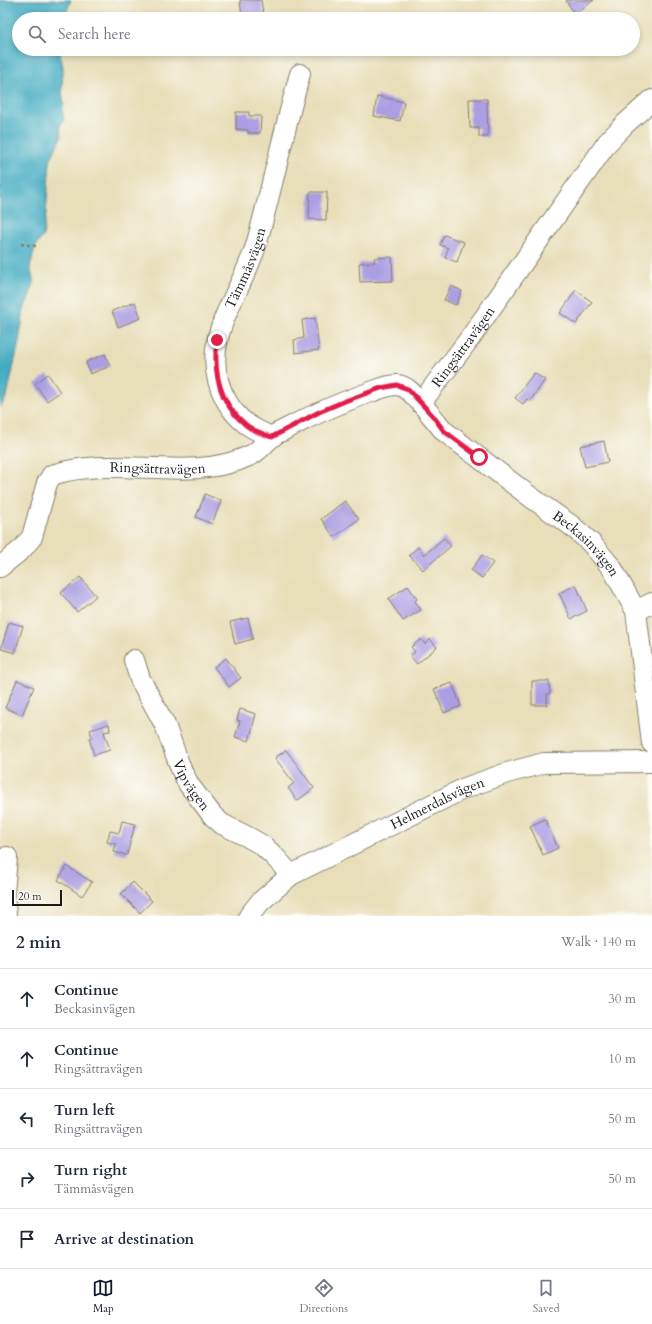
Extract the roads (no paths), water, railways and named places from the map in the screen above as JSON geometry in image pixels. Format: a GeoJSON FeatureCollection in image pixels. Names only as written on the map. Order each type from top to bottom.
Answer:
{"type":"FeatureCollection","features":[{"type":"Feature","properties":{"kind":"street","name":"Tämmåsvägen"},"geometry":{"type":"LineString","coordinates":[[272,437],[258,432],[246,425],[230,407],[221,390],[218,379],[216,348],[222,321],[256,245],[300,74]]}},
{"type":"Feature","properties":{"kind":"street","name":"Ringsättravägen"},"geometry":{"type":"LineString","coordinates":[[0,567],[22,549],[32,537],[47,484],[52,475],[61,472],[100,468],[199,468],[222,465],[251,456],[261,449],[272,437],[319,412],[381,388],[397,385],[408,389],[421,403],[470,338],[608,143],[625,124],[652,100]]}},
{"type":"Feature","properties":{"kind":"street","name":"Beckasinvägen"},"geometry":{"type":"LineString","coordinates":[[421,403],[444,431],[532,498],[572,526],[591,543],[644,607],[652,742]]}},
{"type":"Feature","properties":{"kind":"street","name":"Vipvägen"},"geometry":{"type":"LineString","coordinates":[[134,660],[140,679],[165,725],[181,769],[189,785],[213,816],[222,824],[262,845],[274,855],[291,875]]}},
{"type":"Feature","properties":{"kind":"street","name":"Helmerdalsvägen"},"geometry":{"type":"LineString","coordinates":[[249,916],[260,902],[291,875],[465,788],[507,773],[544,764],[652,762]]}},
{"type":"Feature","properties":{"kind":"street"},"geometry":{"type":"LineString","coordinates":[[6,916],[4,894],[7,857]]}},
{"type":"Feature","properties":{"kind":"water"},"geometry":{"type":"Polygon","coordinates":[[[0,0],[71,0],[67,12],[12,12],[12,56],[61,56],[63,67],[62,91],[64,105],[62,109],[64,120],[60,125],[61,137],[50,161],[43,236],[35,247],[30,267],[34,283],[24,310],[19,342],[7,396],[0,408],[0,0]]]}}]}
